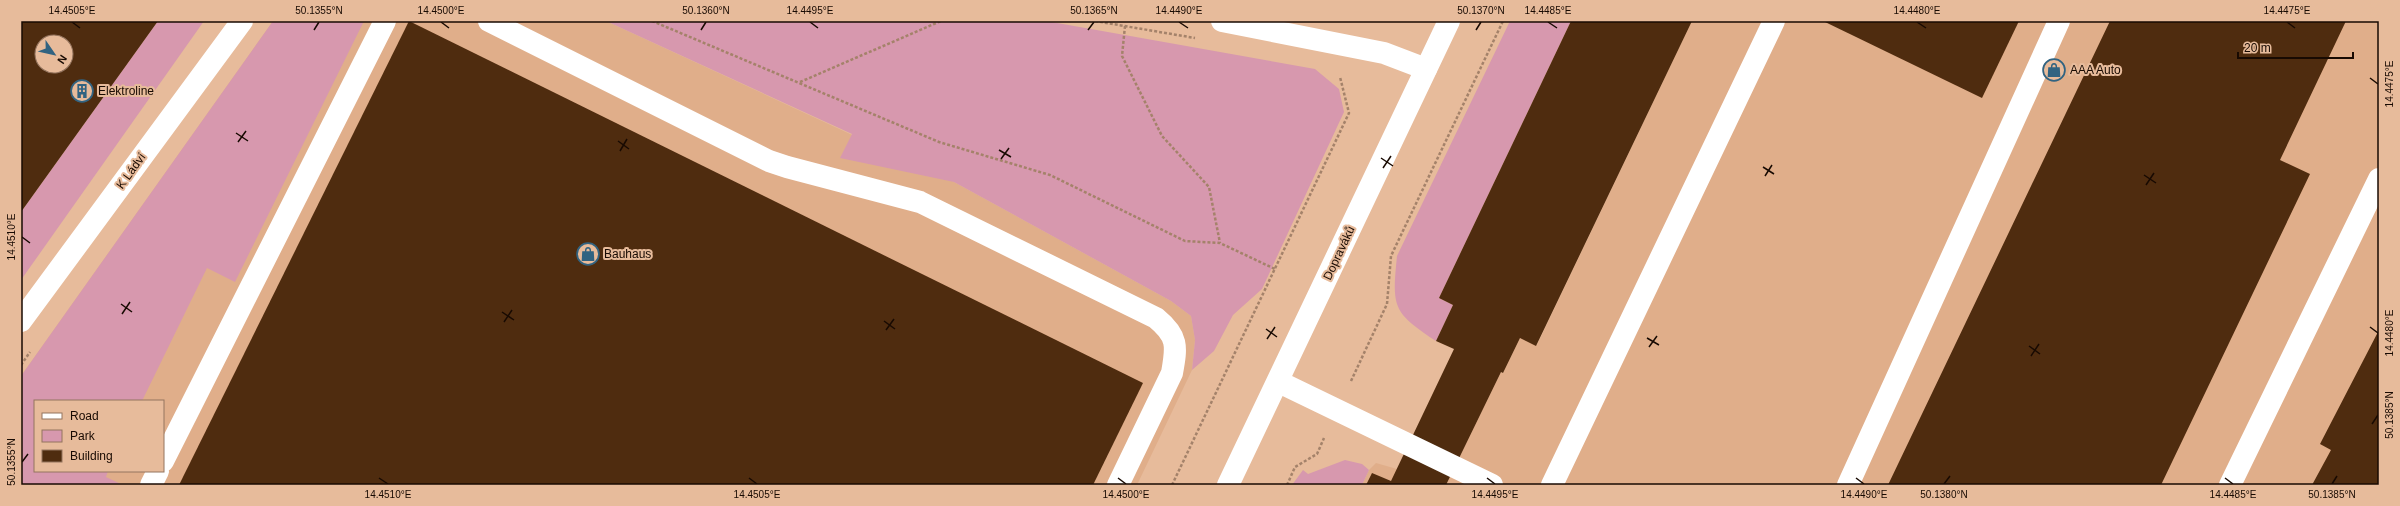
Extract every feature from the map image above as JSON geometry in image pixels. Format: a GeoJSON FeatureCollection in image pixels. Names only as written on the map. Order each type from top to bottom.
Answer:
{"type":"FeatureCollection","features":[{"type":"Feature","properties":{"kind":"street","name":"K Ládví"},"geometry":{"type":"LineString","coordinates":[[21,321],[242,21]]}},
{"type":"Feature","properties":{"kind":"street"},"geometry":{"type":"LineString","coordinates":[[164,459],[386,21]]}},
{"type":"Feature","properties":{"kind":"street"},"geometry":{"type":"LineString","coordinates":[[489,21],[769,161],[786,167],[920,202],[1156,318],[1168,328],[1175,340],[1176,355],[1172,373],[1118,485]]}},
{"type":"Feature","properties":{"kind":"street"},"geometry":{"type":"LineString","coordinates":[[1222,21],[1384,53],[1426,69]]}},
{"type":"Feature","properties":{"kind":"street","name":"Dopraváků"},"geometry":{"type":"LineString","coordinates":[[1228,485],[1279,382],[1449,21]]}},
{"type":"Feature","properties":{"kind":"street"},"geometry":{"type":"LineString","coordinates":[[1552,485],[1774,21]]}},
{"type":"Feature","properties":{"kind":"street"},"geometry":{"type":"LineString","coordinates":[[1848,485],[2059,21]]}},
{"type":"Feature","properties":{"kind":"street"},"geometry":{"type":"LineString","coordinates":[[2230,485],[2379,179]]}},
{"type":"Feature","properties":{"kind":"street"},"geometry":{"type":"LineString","coordinates":[[1279,382],[1492,485]]}},
{"type":"Feature","properties":{"kind":"street"},"geometry":{"type":"LineString","coordinates":[[151,485],[158,472]]}},
{"type":"Feature","properties":{"kind":"path"},"geometry":{"type":"LineString","coordinates":[[652,21],[939,142],[1050,175],[1185,240],[1220,243],[1275,269]]}},
{"type":"Feature","properties":{"kind":"path"},"geometry":{"type":"LineString","coordinates":[[800,83],[941,21]]}},
{"type":"Feature","properties":{"kind":"path"},"geometry":{"type":"LineString","coordinates":[[1095,21],[1203,40]]}},
{"type":"Feature","properties":{"kind":"path"},"geometry":{"type":"LineString","coordinates":[[1287,485],[1295,467],[1317,454],[1338,410],[1387,304],[1391,256],[1503,21]]}},
{"type":"Feature","properties":{"kind":"path"},"geometry":{"type":"LineString","coordinates":[[1125,26],[1122,56],[1162,136],[1209,186],[1220,243]]}},
{"type":"Feature","properties":{"kind":"path"},"geometry":{"type":"LineString","coordinates":[[1172,485],[1349,112],[1339,76],[1334,72]]}},
{"type":"Feature","properties":{"kind":"shaded area","name":"Bauhaus"},"geometry":{"type":"Polygon","coordinates":[[[273,21],[606,21],[954,182],[1171,301],[1191,316],[1195,340],[1192,370],[1137,485],[21,485],[21,376],[273,21]]]}},
{"type":"Feature","properties":{"kind":"shaded area"},"geometry":{"type":"Polygon","coordinates":[[[1692,21],[2379,21],[2379,485],[1446,485],[1501,372],[1503,373],[1520,338],[1537,345],[1692,21]]]}},
{"type":"Feature","properties":{"kind":"shaded area"},"geometry":{"type":"Polygon","coordinates":[[[1376,463],[1397,469],[1430,485],[1362,485],[1369,470],[1376,463]]]}},
{"type":"Feature","properties":{"kind":"green space"},"geometry":{"type":"Polygon","coordinates":[[[158,21],[204,21],[21,280],[21,212],[158,21]]]}},
{"type":"Feature","properties":{"kind":"green space"},"geometry":{"type":"Polygon","coordinates":[[[273,21],[364,21],[235,282],[207,268],[142,400],[34,400],[34,472],[108,472],[106,477],[123,485],[21,485],[21,376],[273,21]]]}},
{"type":"Feature","properties":{"kind":"green space"},"geometry":{"type":"Polygon","coordinates":[[[606,21],[1046,21],[1315,69],[1339,89],[1344,112],[1262,289],[1233,315],[1214,351],[1192,370],[1195,340],[1191,316],[1171,301],[954,182],[840,158],[852,134],[606,21]]]}},
{"type":"Feature","properties":{"kind":"green space"},"geometry":{"type":"Polygon","coordinates":[[[1510,21],[1571,21],[1439,298],[1453,305],[1436,341],[1411,323],[1398,307],[1395,287],[1397,256],[1510,21]]]}},
{"type":"Feature","properties":{"kind":"green space"},"geometry":{"type":"Polygon","coordinates":[[[1345,460],[1362,464],[1369,470],[1362,485],[1292,485],[1303,470],[1308,474],[1345,460]]]}},
{"type":"Feature","properties":{"kind":"building"},"geometry":{"type":"Polygon","coordinates":[[[21,21],[158,21],[21,212],[21,21]]]}},
{"type":"Feature","properties":{"kind":"building","name":"Bauhaus"},"geometry":{"type":"Polygon","coordinates":[[[409,21],[1143,383],[1093,485],[179,485],[409,21]]]}},
{"type":"Feature","properties":{"kind":"building"},"geometry":{"type":"Polygon","coordinates":[[[1571,21],[1692,21],[1536,346],[1520,338],[1503,373],[1501,372],[1446,485],[1366,485],[1372,473],[1391,481],[1454,349],[1436,341],[1453,305],[1439,298],[1571,21]]]}},
{"type":"Feature","properties":{"kind":"building"},"geometry":{"type":"Polygon","coordinates":[[[1823,21],[2019,21],[1982,98],[1823,21]]]}},
{"type":"Feature","properties":{"kind":"building"},"geometry":{"type":"Polygon","coordinates":[[[2110,21],[2346,21],[2280,160],[2310,174],[2161,485],[1888,485],[2110,21]]]}},
{"type":"Feature","properties":{"kind":"building"},"geometry":{"type":"Polygon","coordinates":[[[2379,330],[2379,485],[2312,485],[2331,450],[2320,444],[2379,330]]]}},
{"type":"Feature","properties":{"kind":"place","name":"AAA Auto"},"geometry":{"type":"Point","coordinates":[2054,70]}},
{"type":"Feature","properties":{"kind":"place","name":"Elektroline"},"geometry":{"type":"Point","coordinates":[82,91]}},
{"type":"Feature","properties":{"kind":"place","name":"Bauhaus"},"geometry":{"type":"Point","coordinates":[588,254]}}]}
